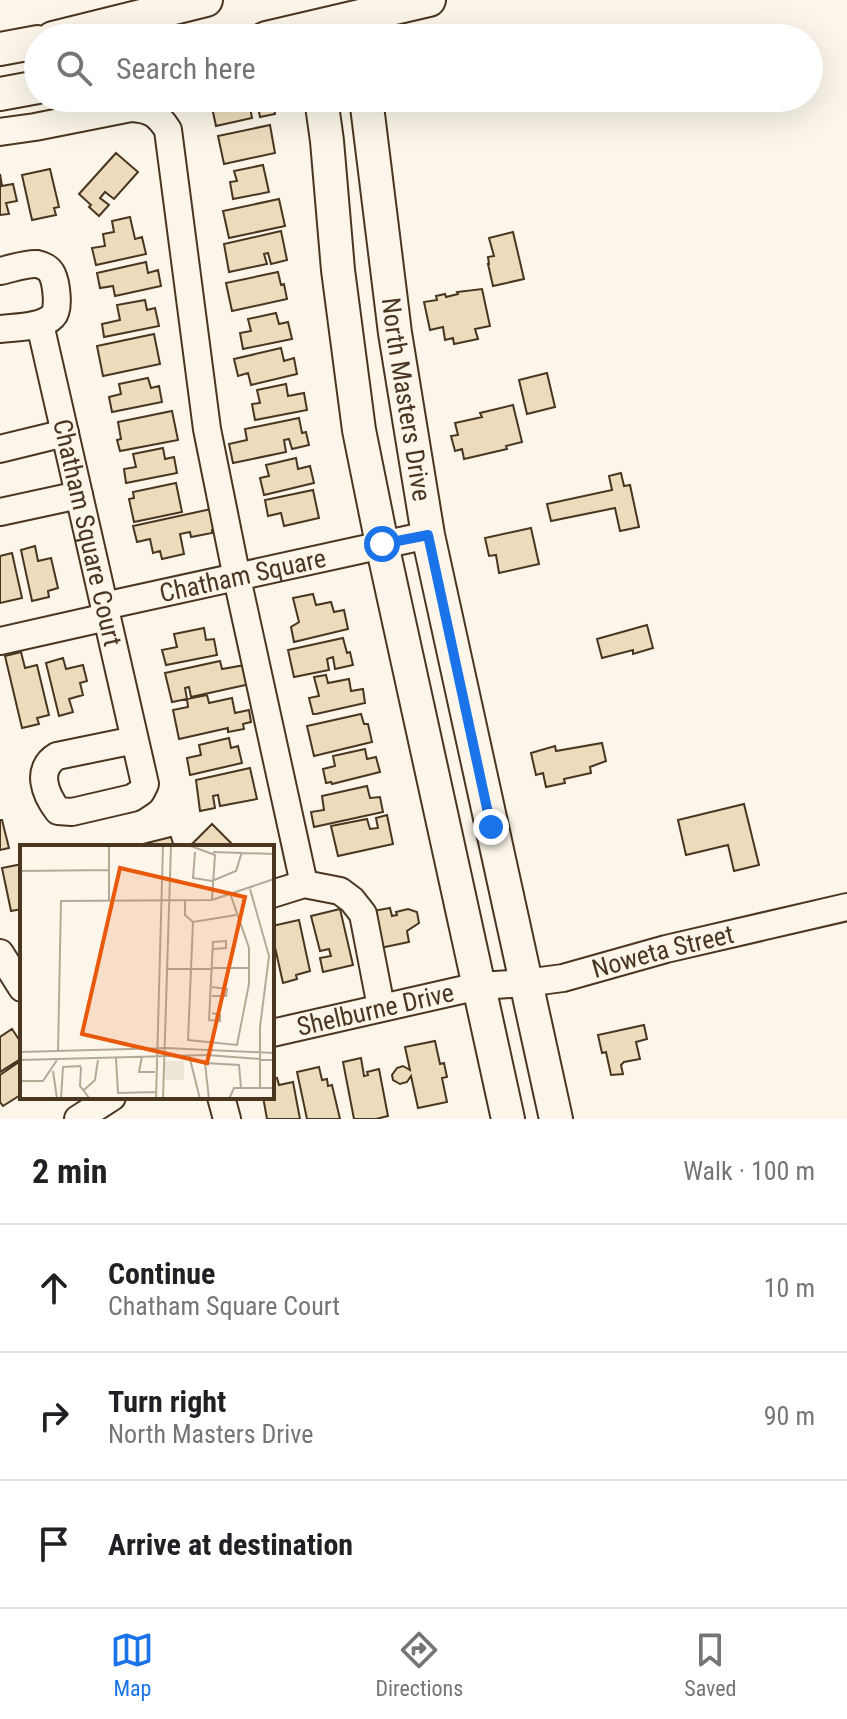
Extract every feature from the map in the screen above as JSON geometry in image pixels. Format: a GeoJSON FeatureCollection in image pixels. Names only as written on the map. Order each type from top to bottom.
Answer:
{"type":"FeatureCollection","features":[{"type":"Feature","properties":{"kind":"main road"},"geometry":{"type":"LineString","coordinates":[[86,24],[120,10],[206,0]]}},
{"type":"Feature","properties":{"kind":"main road"},"geometry":{"type":"LineString","coordinates":[[309,22],[355,18],[429,0]]}},
{"type":"Feature","properties":{"kind":"main road"},"geometry":{"type":"LineString","coordinates":[[0,49],[24,45]]}},
{"type":"Feature","properties":{"kind":"main road"},"geometry":{"type":"LineString","coordinates":[[0,94],[24,90]]}},
{"type":"Feature","properties":{"kind":"main road","name":"North Masters Drive"},"geometry":{"type":"LineString","coordinates":[[323,112],[338,270],[359,430],[508,1119]]}},
{"type":"Feature","properties":{"kind":"main road","name":"North Masters Drive"},"geometry":{"type":"LineString","coordinates":[[368,112],[395,333],[428,535],[556,1119]]}},
{"type":"Feature","properties":{"kind":"street"},"geometry":{"type":"LineString","coordinates":[[0,132],[111,112]]}},
{"type":"Feature","properties":{"kind":"street"},"geometry":{"type":"LineString","coordinates":[[153,112],[161,118],[168,130],[207,429],[304,884]]}},
{"type":"Feature","properties":{"kind":"street"},"geometry":{"type":"LineString","coordinates":[[0,271],[34,264],[47,268],[52,274],[58,303],[57,312],[52,318],[40,324],[0,329]]}},
{"type":"Feature","properties":{"kind":"street","name":"Chatham Square Court"},"geometry":{"type":"LineString","coordinates":[[40,324],[135,740]]}},
{"type":"Feature","properties":{"kind":"street"},"geometry":{"type":"LineString","coordinates":[[0,449],[65,433]]}},
{"type":"Feature","properties":{"kind":"street"},"geometry":{"type":"LineString","coordinates":[[0,512],[79,495]]}},
{"type":"Feature","properties":{"kind":"street"},"geometry":{"type":"LineString","coordinates":[[382,544],[428,535]]}},
{"type":"Feature","properties":{"kind":"street","name":"Chatham Square"},"geometry":{"type":"LineString","coordinates":[[0,641],[106,611],[382,544]]}},
{"type":"Feature","properties":{"kind":"street"},"geometry":{"type":"LineString","coordinates":[[274,893],[304,884],[340,891],[352,900],[363,914],[381,1007]]}},
{"type":"Feature","properties":{"kind":"street","name":"Noweta Street"},"geometry":{"type":"LineString","coordinates":[[479,986],[563,978],[666,949],[847,907]]}},
{"type":"Feature","properties":{"kind":"street"},"geometry":{"type":"LineString","coordinates":[[0,953],[20,985]]}},
{"type":"Feature","properties":{"kind":"street","name":"Shelburne Drive"},"geometry":{"type":"LineString","coordinates":[[274,1033],[479,986]]}},
{"type":"Feature","properties":{"kind":"street"},"geometry":{"type":"LineString","coordinates":[[222,1099],[227,1119]]}},
{"type":"Feature","properties":{"kind":"building"},"geometry":{"type":"Polygon","coordinates":[[[213,112],[251,112],[252,118],[216,126],[213,112]]]}},
{"type":"Feature","properties":{"kind":"building"},"geometry":{"type":"Polygon","coordinates":[[[259,112],[275,112],[275,114],[260,117],[259,112]]]}},
{"type":"Feature","properties":{"kind":"building"},"geometry":{"type":"Polygon","coordinates":[[[270,125],[275,153],[224,164],[218,136],[270,125]]]}},
{"type":"Feature","properties":{"kind":"building"},"geometry":{"type":"Polygon","coordinates":[[[116,153],[138,172],[114,199],[105,192],[100,198],[109,205],[99,216],[79,194],[116,153]]]}},
{"type":"Feature","properties":{"kind":"building"},"geometry":{"type":"Polygon","coordinates":[[[263,165],[269,192],[233,199],[230,182],[237,181],[234,171],[263,165]]]}},
{"type":"Feature","properties":{"kind":"building"},"geometry":{"type":"Polygon","coordinates":[[[50,169],[59,207],[54,208],[56,215],[32,220],[22,175],[50,169]]]}},
{"type":"Feature","properties":{"kind":"building"},"geometry":{"type":"Polygon","coordinates":[[[0,174],[2,186],[13,184],[17,201],[6,203],[9,214],[0,215],[0,174]]]}},
{"type":"Feature","properties":{"kind":"building"},"geometry":{"type":"Polygon","coordinates":[[[279,199],[285,226],[229,238],[223,211],[279,199]]]}},
{"type":"Feature","properties":{"kind":"building"},"geometry":{"type":"Polygon","coordinates":[[[130,217],[135,239],[142,237],[146,254],[96,265],[92,248],[105,246],[103,234],[114,232],[112,221],[130,217]]]}},
{"type":"Feature","properties":{"kind":"building"},"geometry":{"type":"Polygon","coordinates":[[[281,231],[287,260],[271,264],[268,253],[264,254],[267,264],[229,272],[224,244],[281,231]]]}},
{"type":"Feature","properties":{"kind":"building"},"geometry":{"type":"Polygon","coordinates":[[[513,232],[524,279],[493,286],[488,257],[494,256],[489,238],[513,232]]]}},
{"type":"Feature","properties":{"kind":"building"},"geometry":{"type":"Polygon","coordinates":[[[146,262],[148,273],[158,270],[161,286],[115,296],[113,286],[100,288],[97,273],[146,262]]]}},
{"type":"Feature","properties":{"kind":"building"},"geometry":{"type":"Polygon","coordinates":[[[278,272],[287,299],[232,311],[226,283],[278,272]]]}},
{"type":"Feature","properties":{"kind":"building"},"geometry":{"type":"Polygon","coordinates":[[[482,289],[490,326],[475,329],[478,339],[454,344],[453,338],[445,340],[443,327],[430,330],[424,302],[437,300],[436,296],[445,294],[446,297],[457,292],[482,289]]]}},
{"type":"Feature","properties":{"kind":"building"},"geometry":{"type":"Polygon","coordinates":[[[145,300],[147,310],[155,308],[159,326],[104,337],[102,324],[120,320],[117,305],[145,300]]]}},
{"type":"Feature","properties":{"kind":"building"},"geometry":{"type":"Polygon","coordinates":[[[276,313],[279,324],[288,322],[292,339],[243,349],[240,333],[251,331],[248,319],[276,313]]]}},
{"type":"Feature","properties":{"kind":"building"},"geometry":{"type":"Polygon","coordinates":[[[154,334],[160,364],[103,376],[97,346],[154,334]]]}},
{"type":"Feature","properties":{"kind":"building"},"geometry":{"type":"Polygon","coordinates":[[[281,348],[284,361],[294,358],[297,374],[251,385],[248,373],[238,376],[234,359],[281,348]]]}},
{"type":"Feature","properties":{"kind":"building"},"geometry":{"type":"Polygon","coordinates":[[[547,373],[555,407],[527,414],[519,380],[547,373]]]}},
{"type":"Feature","properties":{"kind":"building"},"geometry":{"type":"Polygon","coordinates":[[[148,378],[151,388],[159,386],[162,402],[112,412],[109,397],[121,394],[119,384],[148,378]]]}},
{"type":"Feature","properties":{"kind":"building"},"geometry":{"type":"Polygon","coordinates":[[[286,384],[288,396],[304,393],[307,410],[255,420],[252,404],[260,403],[257,390],[286,384]]]}},
{"type":"Feature","properties":{"kind":"building"},"geometry":{"type":"Polygon","coordinates":[[[513,405],[522,442],[506,446],[507,449],[464,459],[462,449],[455,451],[451,436],[458,435],[455,423],[513,405]]]}},
{"type":"Feature","properties":{"kind":"building"},"geometry":{"type":"Polygon","coordinates":[[[172,411],[178,440],[120,451],[118,422],[172,411]]]}},
{"type":"Feature","properties":{"kind":"building"},"geometry":{"type":"Polygon","coordinates":[[[299,418],[309,445],[292,449],[289,439],[284,440],[286,452],[233,463],[229,444],[247,440],[245,429],[299,418]]]}},
{"type":"Feature","properties":{"kind":"building"},"geometry":{"type":"Polygon","coordinates":[[[163,448],[165,459],[174,457],[177,473],[126,483],[124,469],[136,467],[133,454],[163,448]]]}},
{"type":"Feature","properties":{"kind":"building"},"geometry":{"type":"Polygon","coordinates":[[[296,458],[298,469],[310,466],[314,483],[264,495],[260,478],[269,476],[266,465],[296,458]]]}},
{"type":"Feature","properties":{"kind":"building"},"geometry":{"type":"Polygon","coordinates":[[[621,473],[624,486],[630,485],[639,527],[620,531],[615,508],[551,521],[547,504],[612,490],[609,476],[621,473]]]}},
{"type":"Feature","properties":{"kind":"building"},"geometry":{"type":"Polygon","coordinates":[[[176,483],[182,512],[134,522],[129,499],[134,498],[133,492],[176,483]]]}},
{"type":"Feature","properties":{"kind":"building"},"geometry":{"type":"Polygon","coordinates":[[[313,490],[319,518],[284,526],[281,513],[268,516],[265,500],[313,490]]]}},
{"type":"Feature","properties":{"kind":"building"},"geometry":{"type":"Polygon","coordinates":[[[211,509],[215,529],[212,533],[191,537],[190,532],[180,534],[184,554],[162,559],[160,551],[153,553],[150,539],[137,542],[133,526],[211,509]]]}},
{"type":"Feature","properties":{"kind":"building"},"geometry":{"type":"Polygon","coordinates":[[[531,528],[539,564],[499,573],[496,555],[489,556],[485,538],[531,528]]]}},
{"type":"Feature","properties":{"kind":"building"},"geometry":{"type":"Polygon","coordinates":[[[35,546],[38,561],[51,558],[58,588],[48,591],[49,597],[32,601],[21,550],[35,546]]]}},
{"type":"Feature","properties":{"kind":"building"},"geometry":{"type":"Polygon","coordinates":[[[12,553],[22,598],[0,603],[0,556],[12,553]]]}},
{"type":"Feature","properties":{"kind":"building"},"geometry":{"type":"Polygon","coordinates":[[[313,594],[316,605],[331,602],[334,612],[344,610],[348,629],[294,642],[291,627],[299,622],[293,598],[313,594]]]}},
{"type":"Feature","properties":{"kind":"building"},"geometry":{"type":"Polygon","coordinates":[[[647,625],[653,648],[602,658],[597,639],[647,625]]]}},
{"type":"Feature","properties":{"kind":"building"},"geometry":{"type":"Polygon","coordinates":[[[204,628],[206,640],[214,639],[217,655],[166,665],[162,650],[177,647],[174,634],[204,628]]]}},
{"type":"Feature","properties":{"kind":"building"},"geometry":{"type":"Polygon","coordinates":[[[343,638],[353,665],[335,669],[333,657],[327,659],[329,670],[294,677],[288,650],[343,638]]]}},
{"type":"Feature","properties":{"kind":"building"},"geometry":{"type":"Polygon","coordinates":[[[21,652],[25,668],[37,665],[49,715],[37,718],[39,724],[22,728],[5,656],[21,652]]]}},
{"type":"Feature","properties":{"kind":"building"},"geometry":{"type":"Polygon","coordinates":[[[63,658],[66,669],[83,665],[87,681],[80,683],[83,695],[69,699],[73,712],[59,716],[46,663],[63,658]]]}},
{"type":"Feature","properties":{"kind":"building"},"geometry":{"type":"Polygon","coordinates":[[[220,661],[222,669],[245,665],[250,684],[191,697],[189,687],[185,688],[187,699],[172,702],[165,673],[220,661]]]}},
{"type":"Feature","properties":{"kind":"building"},"geometry":{"type":"Polygon","coordinates":[[[326,675],[328,683],[349,679],[351,691],[363,689],[365,703],[313,714],[309,698],[319,696],[314,677],[326,675]]]}},
{"type":"Feature","properties":{"kind":"building"},"geometry":{"type":"Polygon","coordinates":[[[207,695],[209,703],[232,698],[235,713],[249,710],[251,722],[243,724],[244,729],[228,732],[228,728],[179,739],[173,710],[188,707],[187,699],[207,695]]]}},
{"type":"Feature","properties":{"kind":"building"},"geometry":{"type":"Polygon","coordinates":[[[361,714],[364,724],[368,724],[372,742],[314,756],[307,726],[361,714]]]}},
{"type":"Feature","properties":{"kind":"building"},"geometry":{"type":"Polygon","coordinates":[[[229,738],[231,748],[238,746],[242,763],[190,775],[187,758],[201,755],[199,745],[229,738]]]}},
{"type":"Feature","properties":{"kind":"building"},"geometry":{"type":"Polygon","coordinates":[[[602,743],[606,761],[590,767],[591,773],[546,787],[543,773],[536,775],[531,753],[555,746],[556,751],[602,743]]]}},
{"type":"Feature","properties":{"kind":"building"},"geometry":{"type":"Polygon","coordinates":[[[365,749],[367,759],[376,757],[380,772],[326,783],[323,769],[335,766],[333,756],[365,749]]]}},
{"type":"Feature","properties":{"kind":"building"},"geometry":{"type":"Polygon","coordinates":[[[250,768],[257,799],[220,806],[218,795],[213,796],[215,808],[200,811],[196,780],[250,768]]]}},
{"type":"Feature","properties":{"kind":"building"},"geometry":{"type":"Polygon","coordinates":[[[367,786],[370,798],[380,797],[383,812],[314,827],[311,812],[324,810],[322,796],[367,786]]]}},
{"type":"Feature","properties":{"kind":"building"},"geometry":{"type":"Polygon","coordinates":[[[744,804],[759,865],[734,871],[728,845],[686,855],[678,820],[744,804]]]}},
{"type":"Feature","properties":{"kind":"building"},"geometry":{"type":"Polygon","coordinates":[[[387,815],[393,844],[338,856],[331,826],[367,819],[370,829],[378,828],[376,818],[387,815]]]}},
{"type":"Feature","properties":{"kind":"building"},"geometry":{"type":"Polygon","coordinates":[[[0,820],[9,848],[0,850],[0,820]]]}},
{"type":"Feature","properties":{"kind":"building"},"geometry":{"type":"Polygon","coordinates":[[[212,824],[233,845],[191,845],[212,824]]]}},
{"type":"Feature","properties":{"kind":"building"},"geometry":{"type":"Polygon","coordinates":[[[171,837],[173,845],[143,845],[171,837]]]}},
{"type":"Feature","properties":{"kind":"building"},"geometry":{"type":"Polygon","coordinates":[[[20,864],[20,909],[11,911],[2,868],[20,864]]]}},
{"type":"Feature","properties":{"kind":"building"},"geometry":{"type":"Polygon","coordinates":[[[390,908],[392,916],[408,909],[417,912],[419,923],[407,931],[409,942],[380,948],[373,911],[390,908]]]}},
{"type":"Feature","properties":{"kind":"building"},"geometry":{"type":"Polygon","coordinates":[[[340,909],[353,965],[323,972],[320,958],[331,956],[329,949],[320,951],[311,916],[340,909]]]}},
{"type":"Feature","properties":{"kind":"building"},"geometry":{"type":"Polygon","coordinates":[[[299,920],[310,971],[296,975],[297,979],[283,983],[274,943],[274,926],[299,920]]]}},
{"type":"Feature","properties":{"kind":"building"},"geometry":{"type":"Polygon","coordinates":[[[644,1025],[647,1039],[636,1042],[640,1059],[624,1062],[621,1065],[623,1074],[611,1075],[598,1035],[644,1025]]]}},
{"type":"Feature","properties":{"kind":"building"},"geometry":{"type":"Polygon","coordinates":[[[12,1029],[20,1041],[20,1059],[0,1072],[0,1037],[12,1029]]]}},
{"type":"Feature","properties":{"kind":"building"},"geometry":{"type":"Polygon","coordinates":[[[435,1041],[440,1064],[444,1063],[447,1077],[442,1078],[447,1102],[418,1108],[411,1076],[407,1082],[400,1084],[393,1080],[392,1075],[403,1066],[410,1070],[405,1047],[435,1041]]]}},
{"type":"Feature","properties":{"kind":"building"},"geometry":{"type":"Polygon","coordinates":[[[361,1058],[364,1076],[379,1069],[388,1116],[354,1119],[343,1062],[361,1058]]]}},
{"type":"Feature","properties":{"kind":"building"},"geometry":{"type":"Polygon","coordinates":[[[20,1061],[20,1095],[3,1106],[0,1102],[0,1075],[20,1061]]]}},
{"type":"Feature","properties":{"kind":"building"},"geometry":{"type":"Polygon","coordinates":[[[319,1067],[322,1080],[327,1079],[328,1086],[332,1085],[340,1119],[307,1119],[297,1072],[319,1067]]]}},
{"type":"Feature","properties":{"kind":"building"},"geometry":{"type":"Polygon","coordinates":[[[277,1078],[279,1085],[293,1082],[300,1119],[267,1119],[263,1099],[274,1099],[274,1079],[277,1078]]]}},
{"type":"Feature","properties":{"kind":"route"},"geometry":{"type":"LineString","coordinates":[[382,544],[428,535],[491,827]]}}]}
